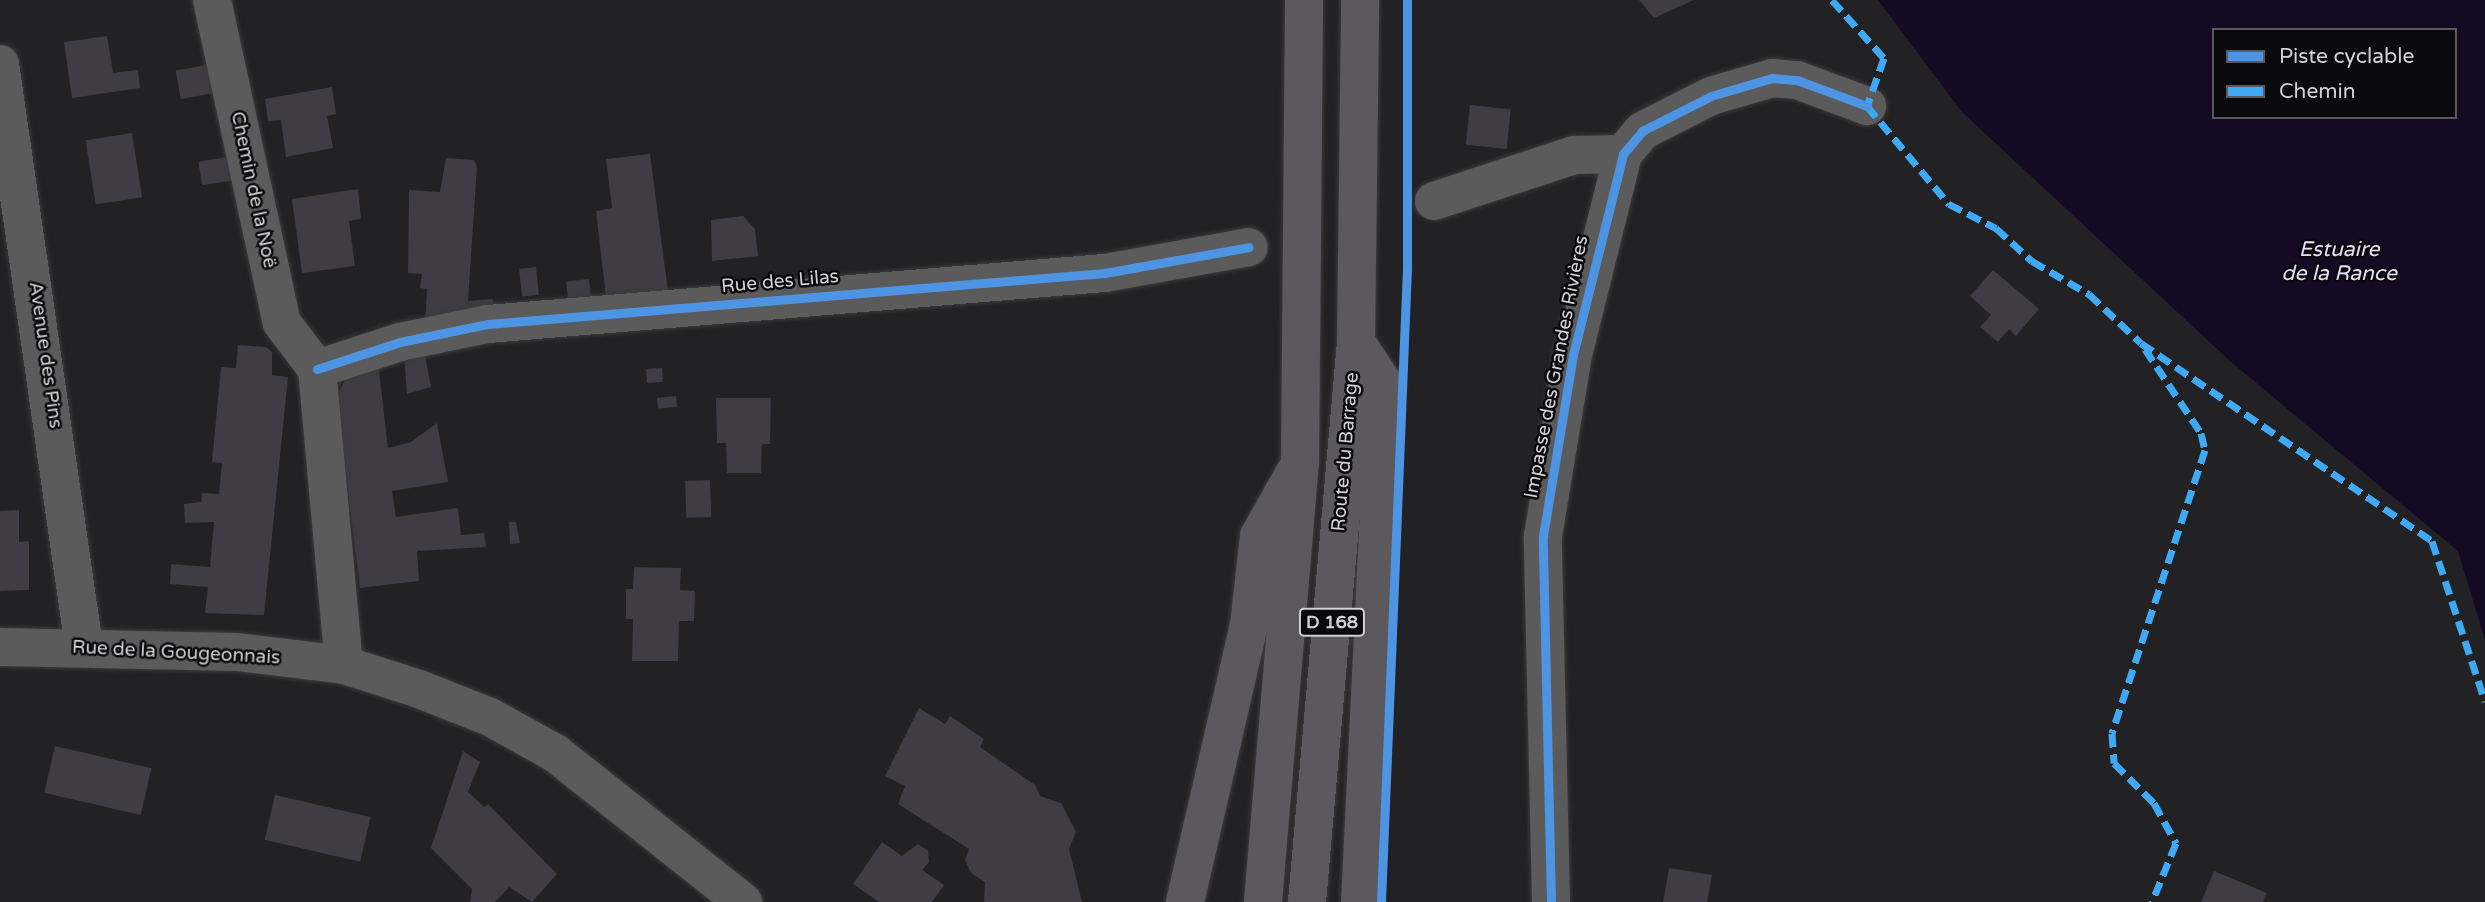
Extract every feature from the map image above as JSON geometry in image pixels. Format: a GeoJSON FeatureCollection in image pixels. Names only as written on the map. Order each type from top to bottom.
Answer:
{"type":"FeatureCollection","features":[{"type":"Feature","properties":{"kind":"main road","name":"D 168"},"geometry":{"type":"LineString","coordinates":[[1263,902],[1300,464],[1304,0]]}},
{"type":"Feature","properties":{"kind":"main road","name":"Route du Barrage"},"geometry":{"type":"LineString","coordinates":[[1307,902],[1356,342],[1360,0]]}},
{"type":"Feature","properties":{"kind":"main road","name":"D 168"},"geometry":{"type":"LineString","coordinates":[[1356,342],[1385,386],[1360,902]]}},
{"type":"Feature","properties":{"kind":"main road"},"geometry":{"type":"LineString","coordinates":[[1185,902],[1247,638],[1259,536],[1300,464]]}},
{"type":"Feature","properties":{"kind":"street","name":"Chemin de la Noë"},"geometry":{"type":"LineString","coordinates":[[212,0],[282,323],[317,369]]}},
{"type":"Feature","properties":{"kind":"street","name":"Avenue des Pins"},"geometry":{"type":"LineString","coordinates":[[0,64],[84,647]]}},
{"type":"Feature","properties":{"kind":"street","name":"Impasse des Grandes Rivières"},"geometry":{"type":"LineString","coordinates":[[1551,902],[1543,536],[1573,355],[1623,154],[1642,131],[1711,96],[1772,78],[1797,80],[1867,106]]}},
{"type":"Feature","properties":{"kind":"street"},"geometry":{"type":"LineString","coordinates":[[1434,201],[1574,155],[1623,154]]}},
{"type":"Feature","properties":{"kind":"street","name":"Rue des Lilas"},"geometry":{"type":"LineString","coordinates":[[317,369],[400,342],[488,324],[1105,273],[1249,247]]}},
{"type":"Feature","properties":{"kind":"street"},"geometry":{"type":"LineString","coordinates":[[317,369],[344,666]]}},
{"type":"Feature","properties":{"kind":"street","name":"Rue de la Gougeonnais"},"geometry":{"type":"LineString","coordinates":[[0,647],[237,652],[344,666],[490,717],[555,753],[730,897]]}},
{"type":"Feature","properties":{"kind":"water","name":"Estuaire de la Rance"},"geometry":{"type":"Polygon","coordinates":[[[1878,0],[2485,0],[2485,640],[2458,551],[2230,361],[1962,112],[1878,0]]]}},
{"type":"Feature","properties":{"kind":"building"},"geometry":{"type":"Polygon","coordinates":[[[1639,0],[1694,0],[1654,18],[1639,0]]]}},
{"type":"Feature","properties":{"kind":"building"},"geometry":{"type":"Polygon","coordinates":[[[107,36],[113,73],[138,70],[140,88],[72,98],[64,42],[107,36]]]}},
{"type":"Feature","properties":{"kind":"building"},"geometry":{"type":"Polygon","coordinates":[[[218,63],[223,92],[181,99],[176,70],[218,63]]]}},
{"type":"Feature","properties":{"kind":"building"},"geometry":{"type":"Polygon","coordinates":[[[332,87],[336,114],[327,116],[333,148],[286,157],[281,120],[268,121],[265,99],[332,87]]]}},
{"type":"Feature","properties":{"kind":"building"},"geometry":{"type":"Polygon","coordinates":[[[1470,105],[1511,109],[1507,149],[1466,145],[1470,105]]]}},
{"type":"Feature","properties":{"kind":"building"},"geometry":{"type":"Polygon","coordinates":[[[132,133],[142,197],[96,205],[86,140],[132,133]]]}},
{"type":"Feature","properties":{"kind":"building"},"geometry":{"type":"Polygon","coordinates":[[[650,154],[669,299],[607,306],[596,211],[612,208],[606,159],[650,154]]]}},
{"type":"Feature","properties":{"kind":"building"},"geometry":{"type":"Polygon","coordinates":[[[234,156],[238,180],[202,185],[198,162],[234,156]]]}},
{"type":"Feature","properties":{"kind":"building"},"geometry":{"type":"Polygon","coordinates":[[[446,158],[474,160],[477,166],[468,301],[493,299],[494,313],[425,325],[427,289],[420,288],[422,274],[408,273],[409,190],[440,192],[446,158]]]}},
{"type":"Feature","properties":{"kind":"building"},"geometry":{"type":"Polygon","coordinates":[[[358,189],[361,219],[349,221],[355,266],[302,273],[292,199],[358,189]]]}},
{"type":"Feature","properties":{"kind":"building"},"geometry":{"type":"Polygon","coordinates":[[[743,216],[755,229],[758,256],[712,261],[711,220],[743,216]]]}},
{"type":"Feature","properties":{"kind":"building"},"geometry":{"type":"Polygon","coordinates":[[[536,267],[539,295],[522,297],[519,269],[536,267]]]}},
{"type":"Feature","properties":{"kind":"building"},"geometry":{"type":"Polygon","coordinates":[[[1993,270],[2039,309],[2016,336],[2009,329],[1998,342],[1980,327],[1991,315],[1970,296],[1993,270]]]}},
{"type":"Feature","properties":{"kind":"building"},"geometry":{"type":"Polygon","coordinates":[[[589,279],[591,299],[568,301],[566,281],[589,279]]]}},
{"type":"Feature","properties":{"kind":"building"},"geometry":{"type":"Polygon","coordinates":[[[238,345],[266,347],[272,352],[272,375],[288,377],[264,615],[205,613],[208,587],[170,584],[171,564],[210,567],[214,522],[185,523],[184,504],[201,502],[202,493],[219,494],[222,463],[212,462],[221,367],[236,368],[238,345]]]}},
{"type":"Feature","properties":{"kind":"building"},"geometry":{"type":"Polygon","coordinates":[[[424,350],[431,387],[407,394],[404,355],[424,350]]]}},
{"type":"Feature","properties":{"kind":"building"},"geometry":{"type":"Polygon","coordinates":[[[378,362],[388,448],[411,442],[437,423],[448,482],[392,491],[396,517],[458,508],[461,535],[484,533],[486,547],[417,551],[419,581],[360,588],[336,396],[348,375],[378,362]]]}},
{"type":"Feature","properties":{"kind":"building"},"geometry":{"type":"Polygon","coordinates":[[[662,368],[663,382],[647,383],[646,369],[662,368]]]}},
{"type":"Feature","properties":{"kind":"building"},"geometry":{"type":"Polygon","coordinates":[[[676,396],[677,407],[658,409],[657,398],[676,396]]]}},
{"type":"Feature","properties":{"kind":"building"},"geometry":{"type":"Polygon","coordinates":[[[716,398],[771,398],[770,444],[762,444],[761,473],[727,473],[726,443],[717,443],[716,398]]]}},
{"type":"Feature","properties":{"kind":"building"},"geometry":{"type":"Polygon","coordinates":[[[710,480],[711,517],[686,518],[685,481],[710,480]]]}},
{"type":"Feature","properties":{"kind":"building"},"geometry":{"type":"Polygon","coordinates":[[[19,510],[19,542],[29,541],[29,590],[0,591],[0,511],[19,510]]]}},
{"type":"Feature","properties":{"kind":"building"},"geometry":{"type":"Polygon","coordinates":[[[509,522],[516,522],[520,543],[510,544],[509,522]]]}},
{"type":"Feature","properties":{"kind":"building"},"geometry":{"type":"Polygon","coordinates":[[[634,567],[681,568],[680,590],[695,591],[694,621],[679,621],[678,661],[632,661],[633,619],[626,619],[626,589],[633,589],[634,567]]]}},
{"type":"Feature","properties":{"kind":"building"},"geometry":{"type":"Polygon","coordinates":[[[919,708],[945,724],[950,716],[984,739],[980,747],[1035,785],[1040,796],[1061,803],[1076,832],[1069,849],[1082,902],[984,902],[985,882],[971,873],[965,860],[969,849],[898,804],[905,786],[885,776],[919,708]]]}},
{"type":"Feature","properties":{"kind":"building"},"geometry":{"type":"Polygon","coordinates":[[[55,746],[151,768],[141,815],[44,793],[55,746]]]}},
{"type":"Feature","properties":{"kind":"building"},"geometry":{"type":"Polygon","coordinates":[[[463,751],[480,762],[468,792],[484,807],[488,804],[557,874],[532,902],[509,887],[495,902],[470,902],[472,889],[431,848],[463,751]]]}},
{"type":"Feature","properties":{"kind":"building"},"geometry":{"type":"Polygon","coordinates":[[[275,795],[370,817],[360,862],[265,840],[275,795]]]}},
{"type":"Feature","properties":{"kind":"building"},"geometry":{"type":"Polygon","coordinates":[[[882,842],[902,856],[918,844],[928,851],[929,862],[922,870],[944,885],[932,902],[879,902],[853,884],[882,842]]]}},
{"type":"Feature","properties":{"kind":"building"},"geometry":{"type":"Polygon","coordinates":[[[1669,868],[1712,875],[1707,902],[1663,902],[1669,868]]]}},
{"type":"Feature","properties":{"kind":"building"},"geometry":{"type":"Polygon","coordinates":[[[2214,871],[2267,893],[2263,902],[2201,902],[2214,871]]]}},
{"type":"Feature","properties":{"kind":"marked path"},"geometry":{"type":"LineString","coordinates":[[1832,0],[1884,58],[1867,106],[1949,204],[1996,228],[2032,261],[2089,294],[2141,343],[2432,541],[2485,701]]}},
{"type":"Feature","properties":{"kind":"marked path"},"geometry":{"type":"LineString","coordinates":[[2145,349],[2201,433],[2205,450],[2112,733],[2114,763],[2154,803],[2176,843],[2152,902]]}},
{"type":"Feature","properties":{"kind":"cycle path"},"geometry":{"type":"LineString","coordinates":[[1381,902],[1407,269],[1407,0]]}},
{"type":"Feature","properties":{"kind":"cycle path"},"geometry":{"type":"LineString","coordinates":[[1551,902],[1543,536],[1573,355],[1623,154],[1642,131],[1711,96],[1772,78],[1797,80],[1867,106]]}},
{"type":"Feature","properties":{"kind":"cycle path"},"geometry":{"type":"LineString","coordinates":[[317,369],[400,342],[488,324],[1105,273],[1249,247]]}}]}
